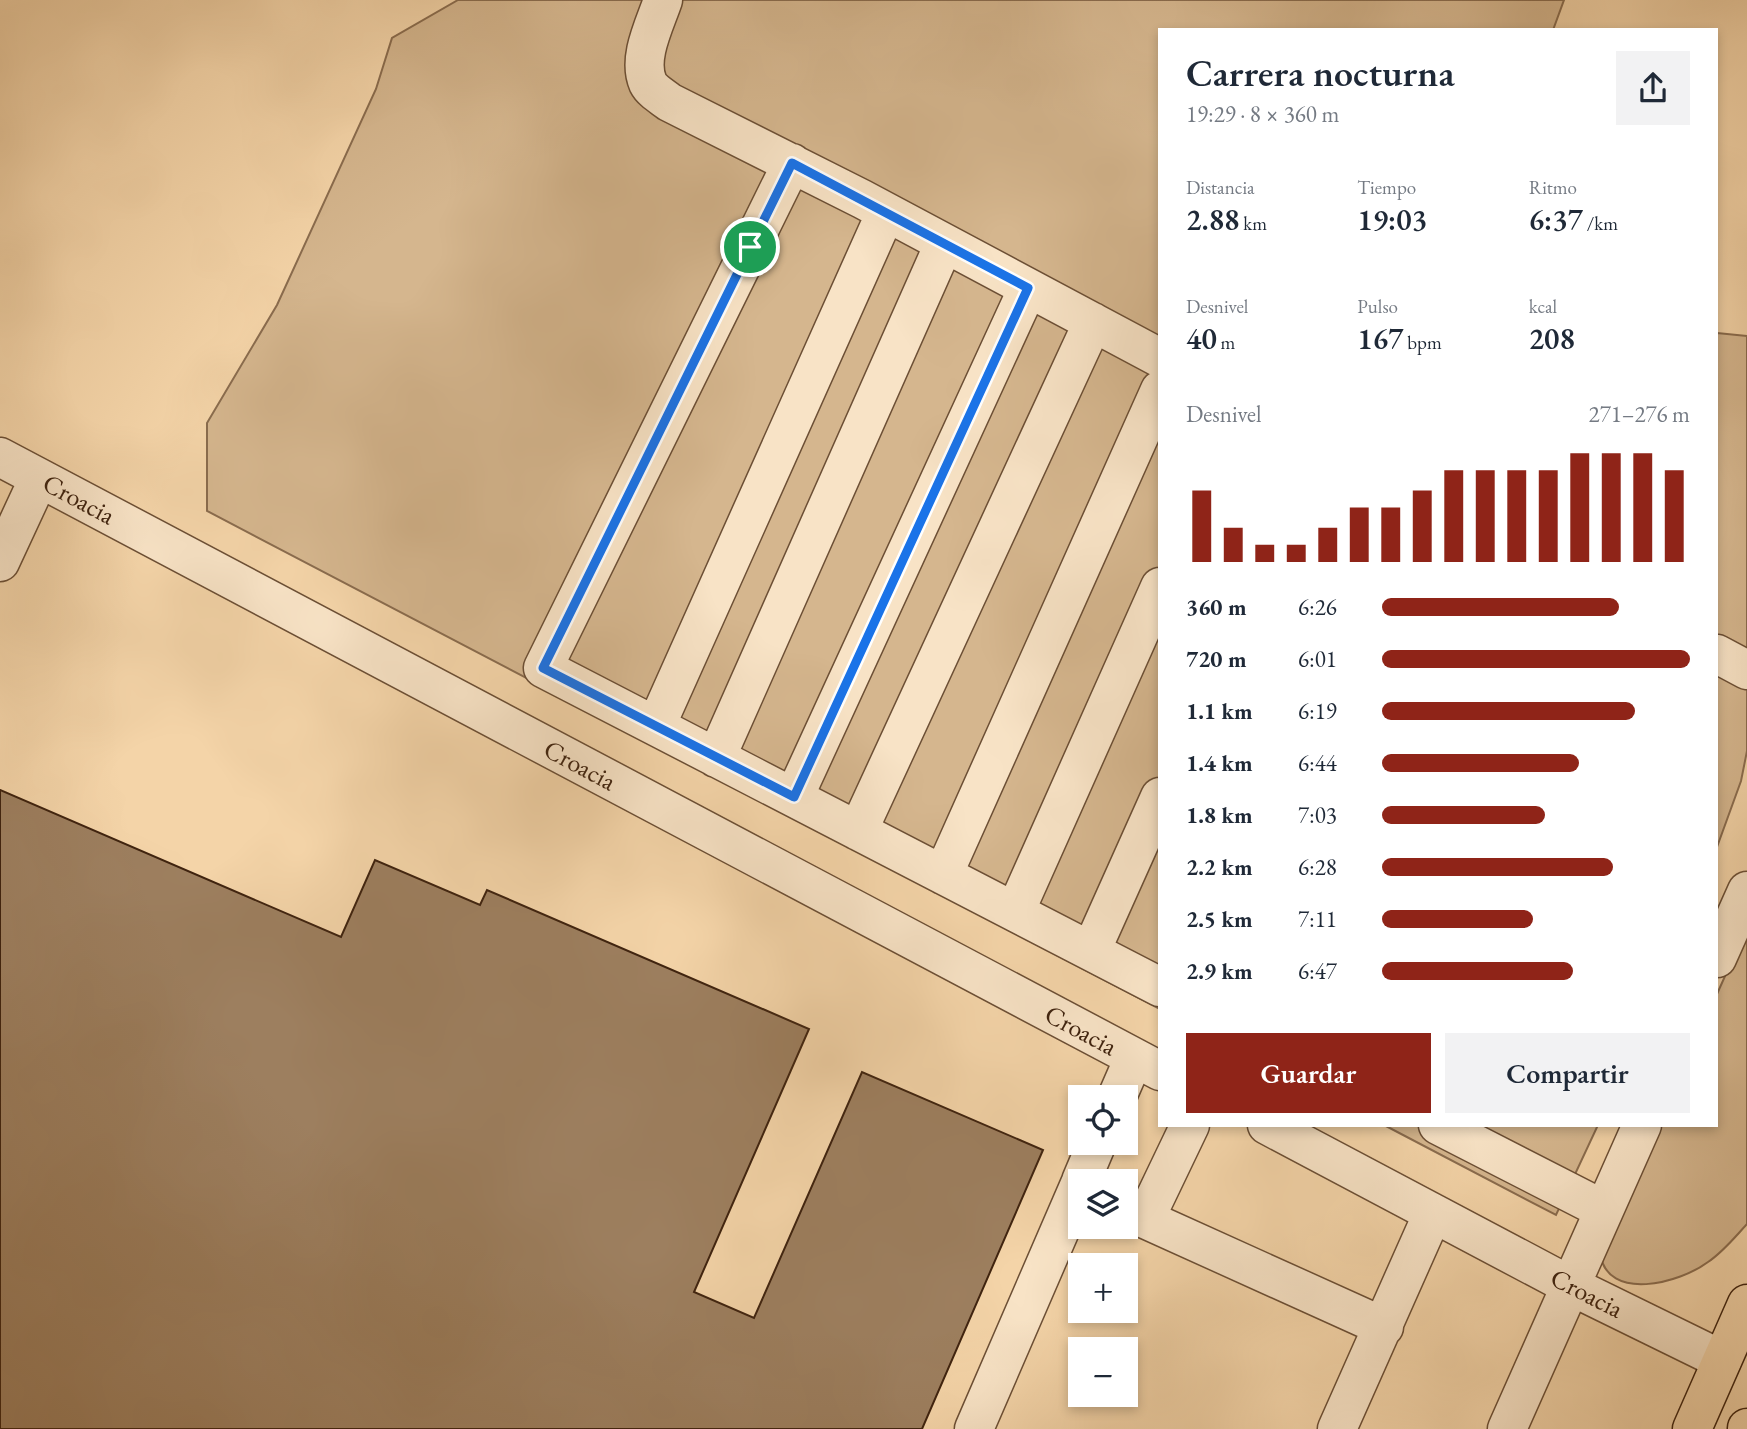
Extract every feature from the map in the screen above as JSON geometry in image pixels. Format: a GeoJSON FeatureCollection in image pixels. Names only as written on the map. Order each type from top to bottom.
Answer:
{"type":"FeatureCollection","features":[{"type":"Feature","properties":{"kind":"highway"},"geometry":{"type":"LineString","coordinates":[[1692,1429],[1747,1304]]}},
{"type":"Feature","properties":{"kind":"street"},"geometry":{"type":"LineString","coordinates":[[663,0],[649,41],[644,68],[649,86],[670,102],[886,212],[1158,357]]}},
{"type":"Feature","properties":{"kind":"street"},"geometry":{"type":"LineString","coordinates":[[792,163],[543,668],[1158,986]]}},
{"type":"Feature","properties":{"kind":"street"},"geometry":{"type":"LineString","coordinates":[[656,726],[886,212]]}},
{"type":"Feature","properties":{"kind":"street"},"geometry":{"type":"LineString","coordinates":[[716,758],[944,244]]}},
{"type":"Feature","properties":{"kind":"street"},"geometry":{"type":"LineString","coordinates":[[794,797],[1028,288]]}},
{"type":"Feature","properties":{"kind":"street"},"geometry":{"type":"LineString","coordinates":[[858,831],[1093,322]]}},
{"type":"Feature","properties":{"kind":"street"},"geometry":{"type":"LineString","coordinates":[[943,874],[1158,394]]}},
{"type":"Feature","properties":{"kind":"street","name":"Croacia"},"geometry":{"type":"LineString","coordinates":[[0,457],[1147,1064]]}},
{"type":"Feature","properties":{"kind":"street"},"geometry":{"type":"LineString","coordinates":[[0,562],[39,478]]}},
{"type":"Feature","properties":{"kind":"street"},"geometry":{"type":"LineString","coordinates":[[1015,912],[1158,591]]}},
{"type":"Feature","properties":{"kind":"street"},"geometry":{"type":"LineString","coordinates":[[1718,655],[1747,670]]}},
{"type":"Feature","properties":{"kind":"street"},"geometry":{"type":"LineString","coordinates":[[1091,951],[1158,801]]}},
{"type":"Feature","properties":{"kind":"street"},"geometry":{"type":"LineString","coordinates":[[1718,956],[1747,891]]}},
{"type":"Feature","properties":{"kind":"street"},"geometry":{"type":"LineString","coordinates":[[1128,1085],[1147,1064]]}},
{"type":"Feature","properties":{"kind":"street"},"geometry":{"type":"LineString","coordinates":[[1189,1127],[1145,1219],[1384,1327]]}},
{"type":"Feature","properties":{"kind":"street","name":"Croacia"},"geometry":{"type":"LineString","coordinates":[[1271,1127],[1570,1286],[1722,1360]]}},
{"type":"Feature","properties":{"kind":"street"},"geometry":{"type":"LineString","coordinates":[[1442,1127],[1604,1210]]}},
{"type":"Feature","properties":{"kind":"street"},"geometry":{"type":"LineString","coordinates":[[1507,1429],[1641,1127]]}},
{"type":"Feature","properties":{"kind":"street"},"geometry":{"type":"LineString","coordinates":[[974,1429],[1068,1211]]}},
{"type":"Feature","properties":{"kind":"street"},"geometry":{"type":"LineString","coordinates":[[1337,1429],[1433,1213]]}},
{"type":"Feature","properties":{"kind":"shaded area"},"geometry":{"type":"Polygon","coordinates":[[[458,0],[1564,0],[1554,28],[1158,28],[1158,1008],[207,511],[207,423],[277,305],[376,89],[392,38],[458,0]]]}},
{"type":"Feature","properties":{"kind":"shaded area"},"geometry":{"type":"Polygon","coordinates":[[[1718,333],[1747,336],[1747,751],[1741,781],[1718,844],[1718,333]]]}},
{"type":"Feature","properties":{"kind":"shaded area"},"geometry":{"type":"Polygon","coordinates":[[[1747,927],[1747,1224],[1719,1254],[1696,1270],[1663,1282],[1630,1283],[1616,1278],[1606,1269],[1600,1253],[1656,1127],[1718,1127],[1718,992],[1747,927]]]}},
{"type":"Feature","properties":{"kind":"shaded area"},"geometry":{"type":"Polygon","coordinates":[[[1388,1127],[1597,1127],[1556,1215],[1388,1127]]]}},
{"type":"Feature","properties":{"kind":"building"},"geometry":{"type":"Polygon","coordinates":[[[0,790],[341,937],[375,860],[480,905],[487,890],[809,1029],[694,1292],[754,1318],[862,1072],[1043,1150],[922,1429],[0,1429],[0,790]]]}},
{"type":"Feature","properties":{"kind":"route"},"geometry":{"type":"LineString","coordinates":[[792,163],[1028,288],[794,797],[543,668],[750,247],[792,163]]}}]}
